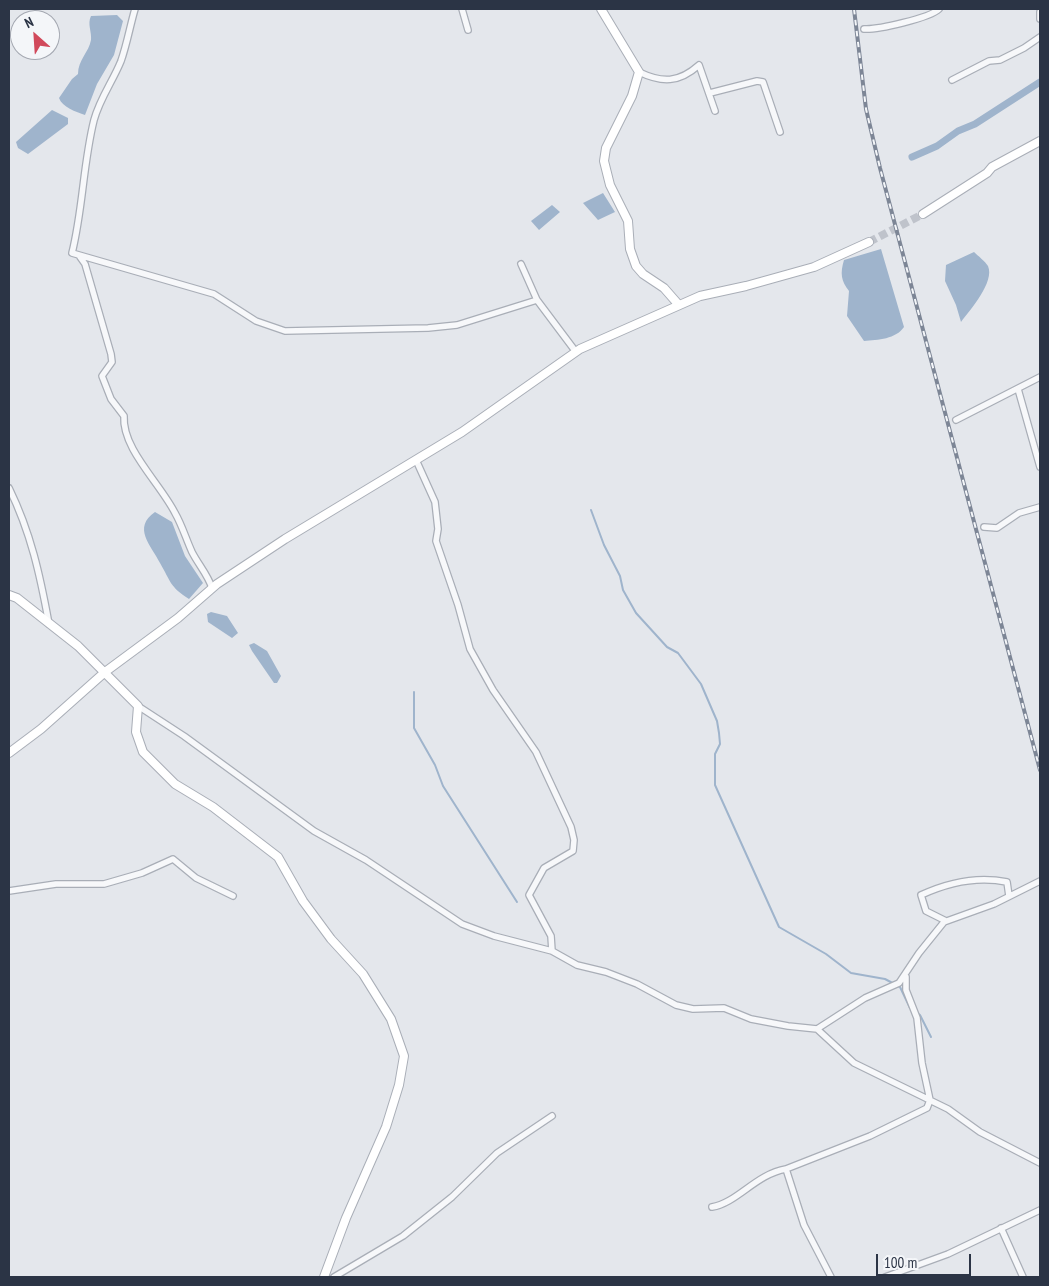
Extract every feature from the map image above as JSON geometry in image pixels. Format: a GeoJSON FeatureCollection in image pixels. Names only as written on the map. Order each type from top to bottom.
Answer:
{"type":"FeatureCollection","features":[{"type":"Feature","properties":{"kind":"street"},"geometry":{"type":"LineString","coordinates":[[135,9],[121,61],[99,103],[93,126],[80,223],[72,253],[80,257],[214,294],[256,321],[285,331],[428,328],[458,325],[537,300]]}},
{"type":"Feature","properties":{"kind":"street"},"geometry":{"type":"LineString","coordinates":[[462,9],[468,30]]}},
{"type":"Feature","properties":{"kind":"street"},"geometry":{"type":"LineString","coordinates":[[601,9],[639,72],[656,80],[666,80],[688,74],[699,65],[710,93],[711,105],[715,111]]}},
{"type":"Feature","properties":{"kind":"street"},"geometry":{"type":"LineString","coordinates":[[864,29],[888,26],[925,16],[939,9]]}},
{"type":"Feature","properties":{"kind":"street"},"geometry":{"type":"LineString","coordinates":[[1040,12],[1040,19]]}},
{"type":"Feature","properties":{"kind":"street"},"geometry":{"type":"LineString","coordinates":[[952,80],[989,61],[1000,60],[1024,48],[1040,37]]}},
{"type":"Feature","properties":{"kind":"street"},"geometry":{"type":"LineString","coordinates":[[639,72],[632,96],[606,148],[604,161],[610,185],[628,221],[630,248],[636,266],[643,274],[664,288],[678,304]]}},
{"type":"Feature","properties":{"kind":"street"},"geometry":{"type":"LineString","coordinates":[[710,93],[757,81],[763,82],[780,132]]}},
{"type":"Feature","properties":{"kind":"street"},"geometry":{"type":"LineString","coordinates":[[923,214],[986,173],[992,167],[1040,141]]}},
{"type":"Feature","properties":{"kind":"street"},"geometry":{"type":"LineString","coordinates":[[9,753],[41,729],[105,672],[178,618],[212,588],[285,539],[462,432],[576,352],[678,304],[700,296],[746,286],[814,267],[869,242]]}},
{"type":"Feature","properties":{"kind":"street"},"geometry":{"type":"LineString","coordinates":[[80,257],[85,264],[111,354],[112,362],[102,376],[105,384],[111,399],[124,416],[124,428],[134,454],[151,473],[175,513],[190,549],[212,588]]}},
{"type":"Feature","properties":{"kind":"street"},"geometry":{"type":"LineString","coordinates":[[521,264],[537,300],[576,352]]}},
{"type":"Feature","properties":{"kind":"street"},"geometry":{"type":"LineString","coordinates":[[956,420],[1040,377]]}},
{"type":"Feature","properties":{"kind":"street"},"geometry":{"type":"LineString","coordinates":[[1018,389],[1040,467]]}},
{"type":"Feature","properties":{"kind":"street"},"geometry":{"type":"LineString","coordinates":[[416,460],[436,507],[438,529],[436,541],[458,605],[470,649],[501,703],[531,744],[571,827],[574,840],[573,851],[544,868],[529,895],[551,936],[552,951]]}},
{"type":"Feature","properties":{"kind":"street"},"geometry":{"type":"LineString","coordinates":[[9,488],[25,520],[40,574],[49,624]]}},
{"type":"Feature","properties":{"kind":"street"},"geometry":{"type":"LineString","coordinates":[[984,527],[997,528],[1019,513],[1040,507]]}},
{"type":"Feature","properties":{"kind":"street"},"geometry":{"type":"LineString","coordinates":[[9,596],[17,598],[78,646],[138,706],[184,736],[314,832],[366,860],[462,924],[529,946],[552,951],[578,965],[606,972],[637,984],[676,1005],[694,1009],[724,1008],[751,1019],[817,1029],[854,1063],[948,1109],[980,1132],[1040,1163]]}},
{"type":"Feature","properties":{"kind":"street"},"geometry":{"type":"LineString","coordinates":[[138,706],[136,732],[143,752],[176,784],[213,807],[278,857],[309,909],[331,939],[362,974],[391,1019],[404,1056],[399,1085],[386,1127],[346,1218],[324,1277]]}},
{"type":"Feature","properties":{"kind":"street"},"geometry":{"type":"LineString","coordinates":[[9,891],[56,884],[104,884],[142,873],[173,859],[196,878],[233,896]]}},
{"type":"Feature","properties":{"kind":"street"},"geometry":{"type":"LineString","coordinates":[[946,921],[926,911],[921,895],[934,889],[988,878],[1006,882],[1008,896]]}},
{"type":"Feature","properties":{"kind":"street"},"geometry":{"type":"LineString","coordinates":[[817,1029],[865,998],[899,983],[919,953],[946,921],[965,915],[1040,881]]}},
{"type":"Feature","properties":{"kind":"street"},"geometry":{"type":"LineString","coordinates":[[712,1208],[724,1205],[748,1186],[908,1119],[927,1108],[930,1100],[922,1064],[916,1015],[906,990],[907,973]]}},
{"type":"Feature","properties":{"kind":"street"},"geometry":{"type":"LineString","coordinates":[[334,1277],[403,1236],[452,1197],[497,1153],[552,1116]]}},
{"type":"Feature","properties":{"kind":"street"},"geometry":{"type":"LineString","coordinates":[[786,1169],[804,1225],[831,1277]]}},
{"type":"Feature","properties":{"kind":"street"},"geometry":{"type":"LineString","coordinates":[[885,1277],[948,1254],[1040,1210]]}},
{"type":"Feature","properties":{"kind":"street"},"geometry":{"type":"LineString","coordinates":[[1001,1228],[1023,1277]]}},
{"type":"Feature","properties":{"kind":"water"},"geometry":{"type":"Polygon","coordinates":[[[117,15],[123,21],[114,55],[97,84],[85,115],[66,107],[59,98],[72,79],[78,74],[80,64],[90,44],[89,22],[91,16],[117,15]]]}},
{"type":"Feature","properties":{"kind":"water"},"geometry":{"type":"Polygon","coordinates":[[[52,110],[68,118],[68,124],[28,154],[18,148],[16,142],[52,110]]]}},
{"type":"Feature","properties":{"kind":"water"},"geometry":{"type":"Polygon","coordinates":[[[603,193],[615,212],[598,220],[583,203],[603,193]]]}},
{"type":"Feature","properties":{"kind":"water"},"geometry":{"type":"Polygon","coordinates":[[[552,205],[560,212],[539,230],[531,221],[552,205]]]}},
{"type":"Feature","properties":{"kind":"water"},"geometry":{"type":"Polygon","coordinates":[[[881,249],[904,327],[892,336],[864,341],[847,316],[849,291],[843,280],[843,265],[844,260],[881,249]]]}},
{"type":"Feature","properties":{"kind":"water"},"geometry":{"type":"Polygon","coordinates":[[[974,252],[988,266],[988,280],[980,296],[961,322],[956,305],[945,281],[946,265],[974,252]]]}},
{"type":"Feature","properties":{"kind":"water"},"geometry":{"type":"Polygon","coordinates":[[[155,512],[172,522],[185,556],[203,583],[189,599],[172,584],[148,543],[144,530],[145,524],[148,518],[155,512]]]}},
{"type":"Feature","properties":{"kind":"water"},"geometry":{"type":"Polygon","coordinates":[[[211,612],[227,616],[238,633],[232,638],[208,622],[207,614],[211,612]]]}},
{"type":"Feature","properties":{"kind":"water"},"geometry":{"type":"Polygon","coordinates":[[[254,643],[267,651],[281,676],[277,683],[274,683],[252,651],[249,645],[254,643]]]}},
{"type":"Feature","properties":{"kind":"waterway"},"geometry":{"type":"LineString","coordinates":[[912,157],[937,146],[958,131],[975,124],[1040,82]]}},
{"type":"Feature","properties":{"kind":"waterway"},"geometry":{"type":"LineString","coordinates":[[591,510],[604,545],[620,576],[623,590],[636,613],[667,647],[678,653],[701,684],[717,721],[719,733],[720,744],[715,754],[715,785],[779,927],[826,954],[851,973],[885,979],[900,987],[910,1008]]}},
{"type":"Feature","properties":{"kind":"waterway"},"geometry":{"type":"LineString","coordinates":[[414,692],[414,728],[435,765],[443,786],[517,902]]}},
{"type":"Feature","properties":{"kind":"waterway"},"geometry":{"type":"LineString","coordinates":[[916,1012],[920,1015],[931,1037]]}},
{"type":"Feature","properties":{"kind":"tunnel"},"geometry":{"type":"LineString","coordinates":[[869,242],[923,214]]}},
{"type":"Feature","properties":{"kind":"railway"},"geometry":{"type":"LineString","coordinates":[[854,9],[866,109],[880,168],[1040,770]]}}]}
